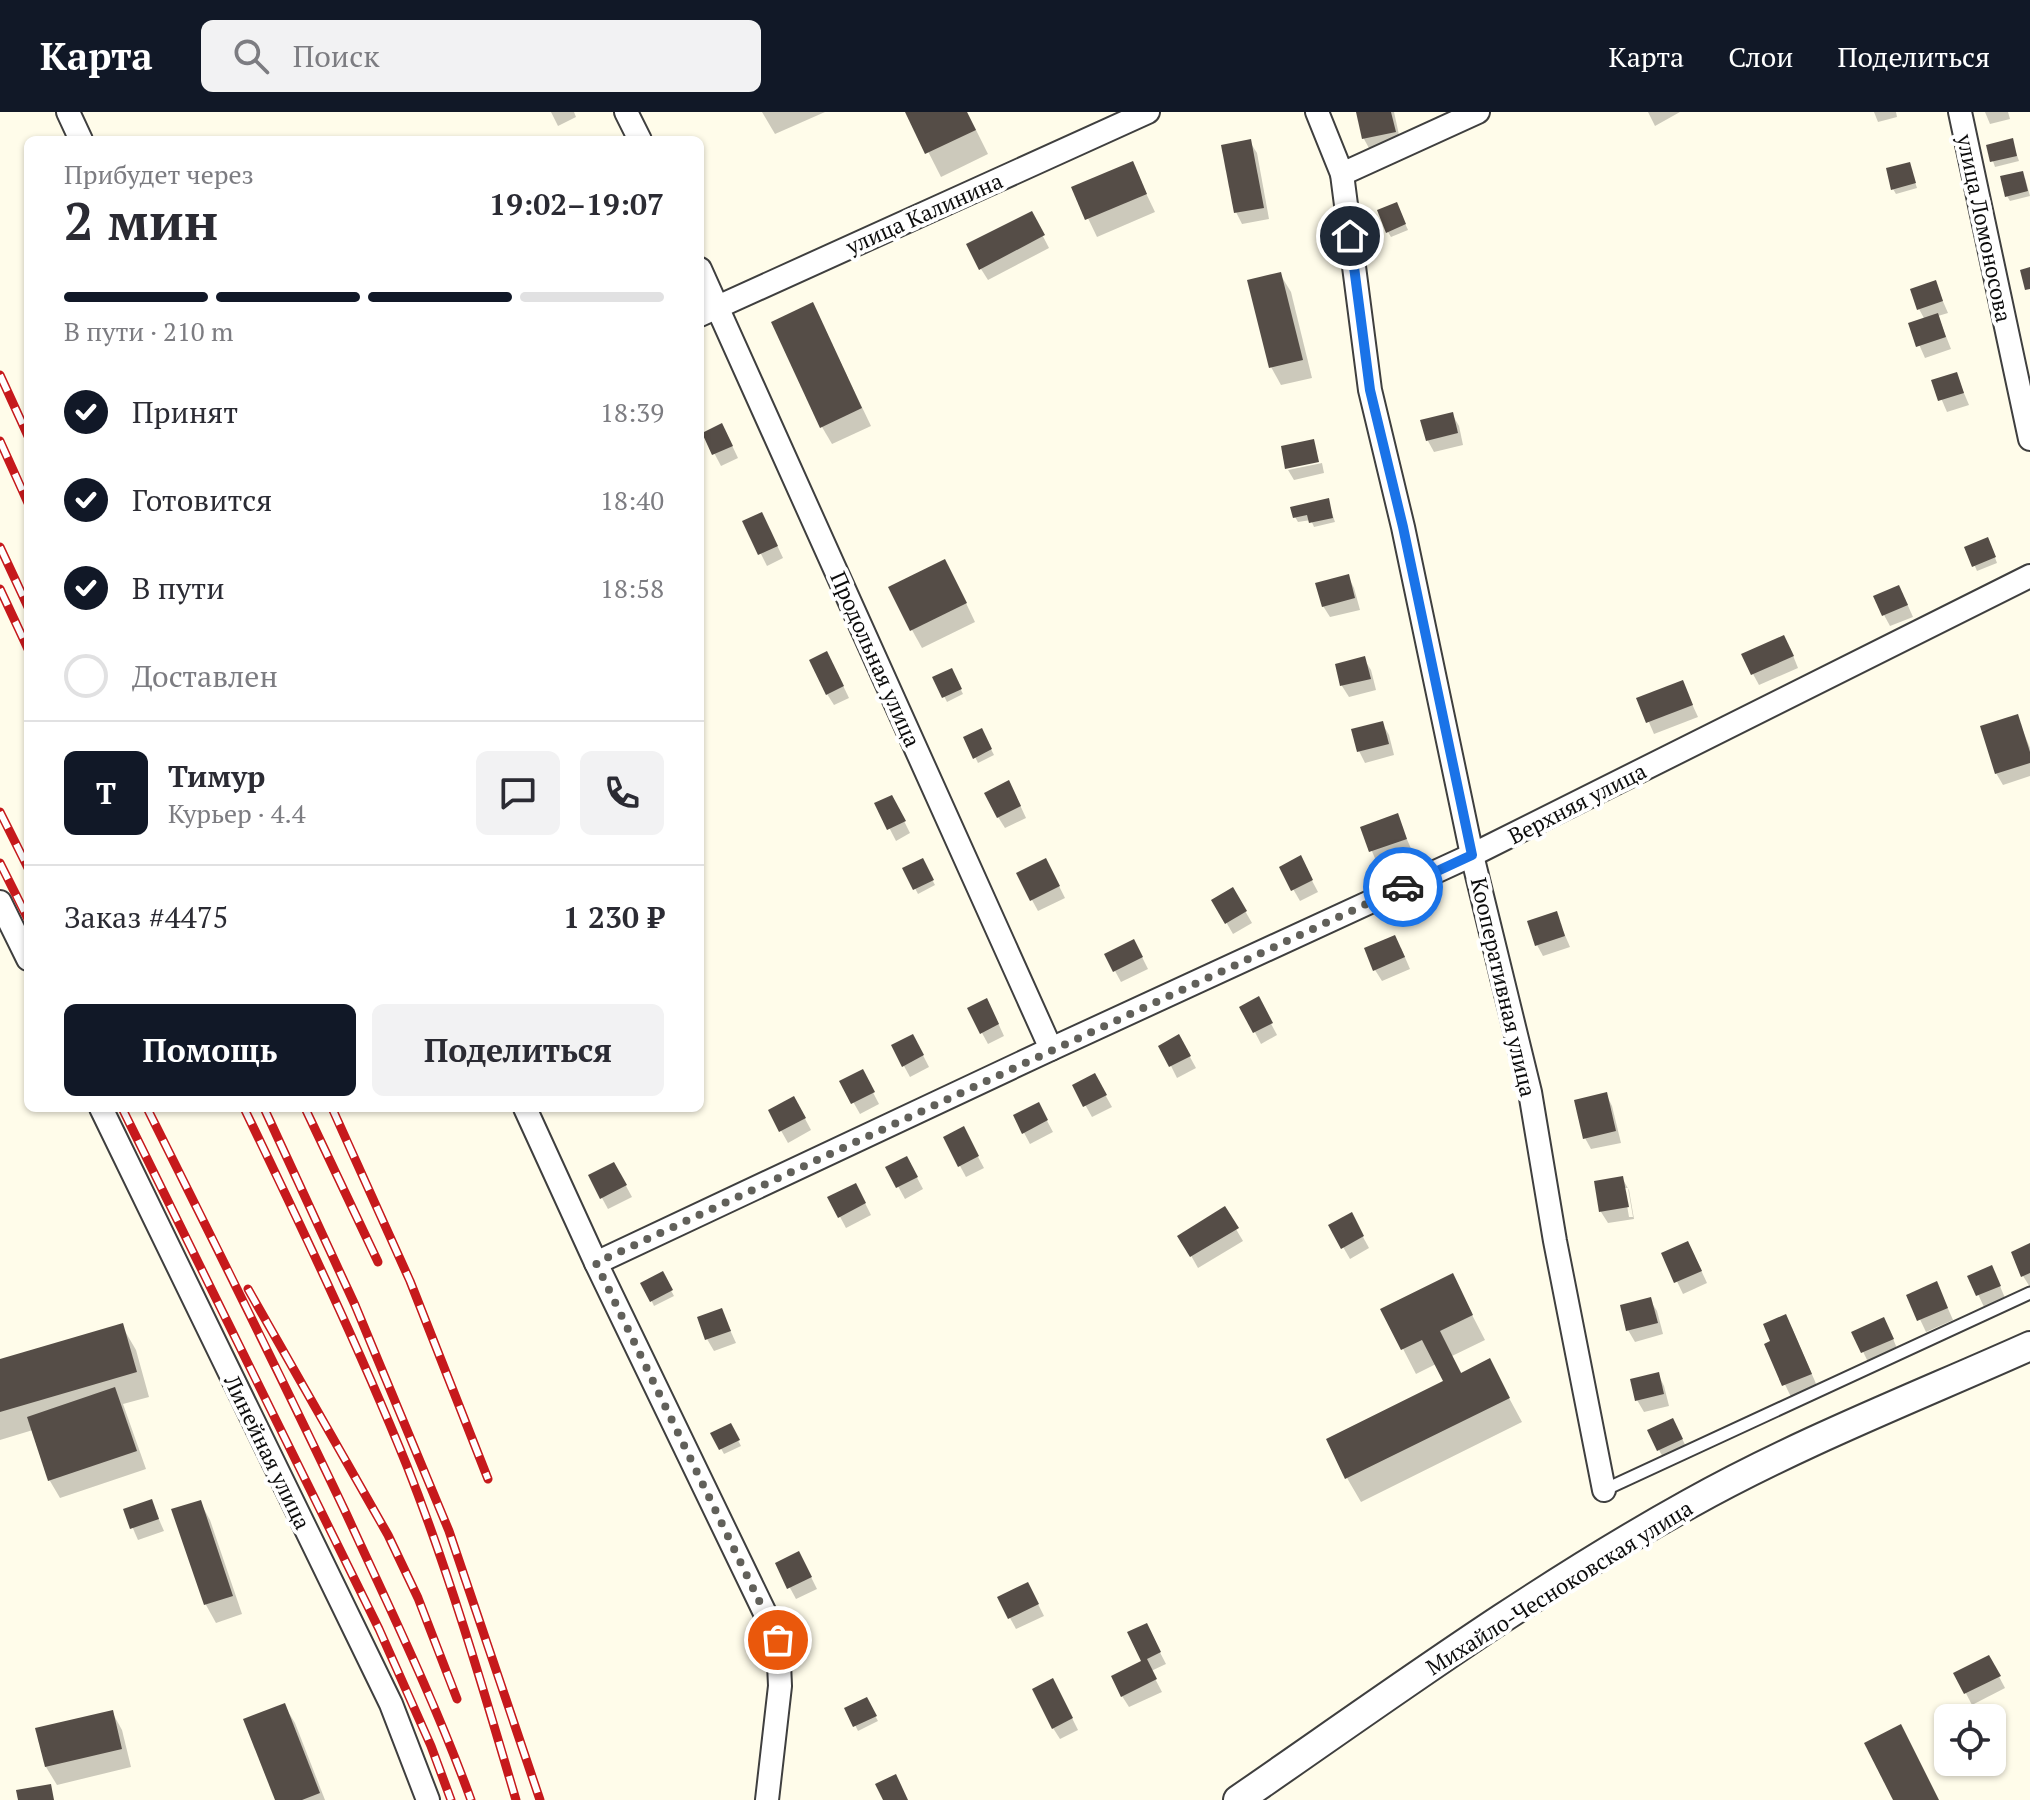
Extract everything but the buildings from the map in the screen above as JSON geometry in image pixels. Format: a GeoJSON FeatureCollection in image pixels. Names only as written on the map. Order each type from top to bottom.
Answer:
{"type":"FeatureCollection","features":[{"type":"Feature","properties":{"kind":"street"},"geometry":{"type":"LineString","coordinates":[[68,112],[79,136]]}},
{"type":"Feature","properties":{"kind":"street"},"geometry":{"type":"LineString","coordinates":[[626,112],[638,136]]}},
{"type":"Feature","properties":{"kind":"street","name":"улица Калинина"},"geometry":{"type":"LineString","coordinates":[[709,310],[1148,112]]}},
{"type":"Feature","properties":{"kind":"street","name":"Кооперативная улица"},"geometry":{"type":"LineString","coordinates":[[1317,112],[1342,174],[1370,390],[1403,527],[1472,855],[1530,1092],[1555,1241],[1604,1490]]}},
{"type":"Feature","properties":{"kind":"street"},"geometry":{"type":"LineString","coordinates":[[1342,174],[1478,112]]}},
{"type":"Feature","properties":{"kind":"street","name":"улица Ломоносова"},"geometry":{"type":"LineString","coordinates":[[1960,112],[2030,439]]}},
{"type":"Feature","properties":{"kind":"street","name":"Продольная улица"},"geometry":{"type":"LineString","coordinates":[[704,287],[709,310],[1051,1049]]}},
{"type":"Feature","properties":{"kind":"street","name":"Верхняя улица"},"geometry":{"type":"LineString","coordinates":[[596,1263],[1472,855],[2030,576]]}},
{"type":"Feature","properties":{"kind":"street"},"geometry":{"type":"LineString","coordinates":[[0,902],[24,951]]}},
{"type":"Feature","properties":{"kind":"street","name":"Линейная улица"},"geometry":{"type":"LineString","coordinates":[[103,1112],[391,1704],[428,1800]]}},
{"type":"Feature","properties":{"kind":"street"},"geometry":{"type":"LineString","coordinates":[[527,1112],[596,1263],[778,1640],[780,1686],[767,1800]]}},
{"type":"Feature","properties":{"kind":"street","name":"Михайло-Чесноковская улица"},"geometry":{"type":"LineString","coordinates":[[1238,1800],[1489,1627],[1690,1503],[1765,1465],[2030,1346]]}},
{"type":"Feature","properties":{"kind":"lane"},"geometry":{"type":"LineString","coordinates":[[1604,1490],[2030,1293]]}},
{"type":"Feature","properties":{"kind":"railway"},"geometry":{"type":"LineString","coordinates":[[0,375],[24,427]]}},
{"type":"Feature","properties":{"kind":"railway"},"geometry":{"type":"LineString","coordinates":[[0,441],[24,494]]}},
{"type":"Feature","properties":{"kind":"railway"},"geometry":{"type":"LineString","coordinates":[[0,547],[24,598]]}},
{"type":"Feature","properties":{"kind":"railway"},"geometry":{"type":"LineString","coordinates":[[0,589],[24,640]]}},
{"type":"Feature","properties":{"kind":"railway"},"geometry":{"type":"LineString","coordinates":[[0,812],[24,860]]}},
{"type":"Feature","properties":{"kind":"railway"},"geometry":{"type":"LineString","coordinates":[[0,863],[24,911]]}},
{"type":"Feature","properties":{"kind":"railway"},"geometry":{"type":"LineString","coordinates":[[124,1112],[379,1629],[431,1746],[451,1800]]}},
{"type":"Feature","properties":{"kind":"railway"},"geometry":{"type":"LineString","coordinates":[[149,1112],[345,1511],[427,1690],[471,1800]]}},
{"type":"Feature","properties":{"kind":"railway"},"geometry":{"type":"LineString","coordinates":[[246,1112],[349,1331],[407,1466],[452,1590],[516,1800]]}},
{"type":"Feature","properties":{"kind":"railway"},"geometry":{"type":"LineString","coordinates":[[266,1112],[355,1305],[449,1531],[540,1800]]}},
{"type":"Feature","properties":{"kind":"railway"},"geometry":{"type":"LineString","coordinates":[[307,1112],[378,1262]]}},
{"type":"Feature","properties":{"kind":"railway"},"geometry":{"type":"LineString","coordinates":[[334,1112],[410,1281],[488,1479]]}},
{"type":"Feature","properties":{"kind":"railway"},"geometry":{"type":"LineString","coordinates":[[248,1289],[388,1535],[418,1598],[457,1699]]}},
{"type":"Feature","properties":{"kind":"way so far"},"geometry":{"type":"LineString","coordinates":[[778,1640],[596,1263],[1403,887]]}},
{"type":"Feature","properties":{"kind":"route"},"geometry":{"type":"LineString","coordinates":[[1350,236],[1370,390],[1403,527],[1472,855],[1403,887]]}}]}
